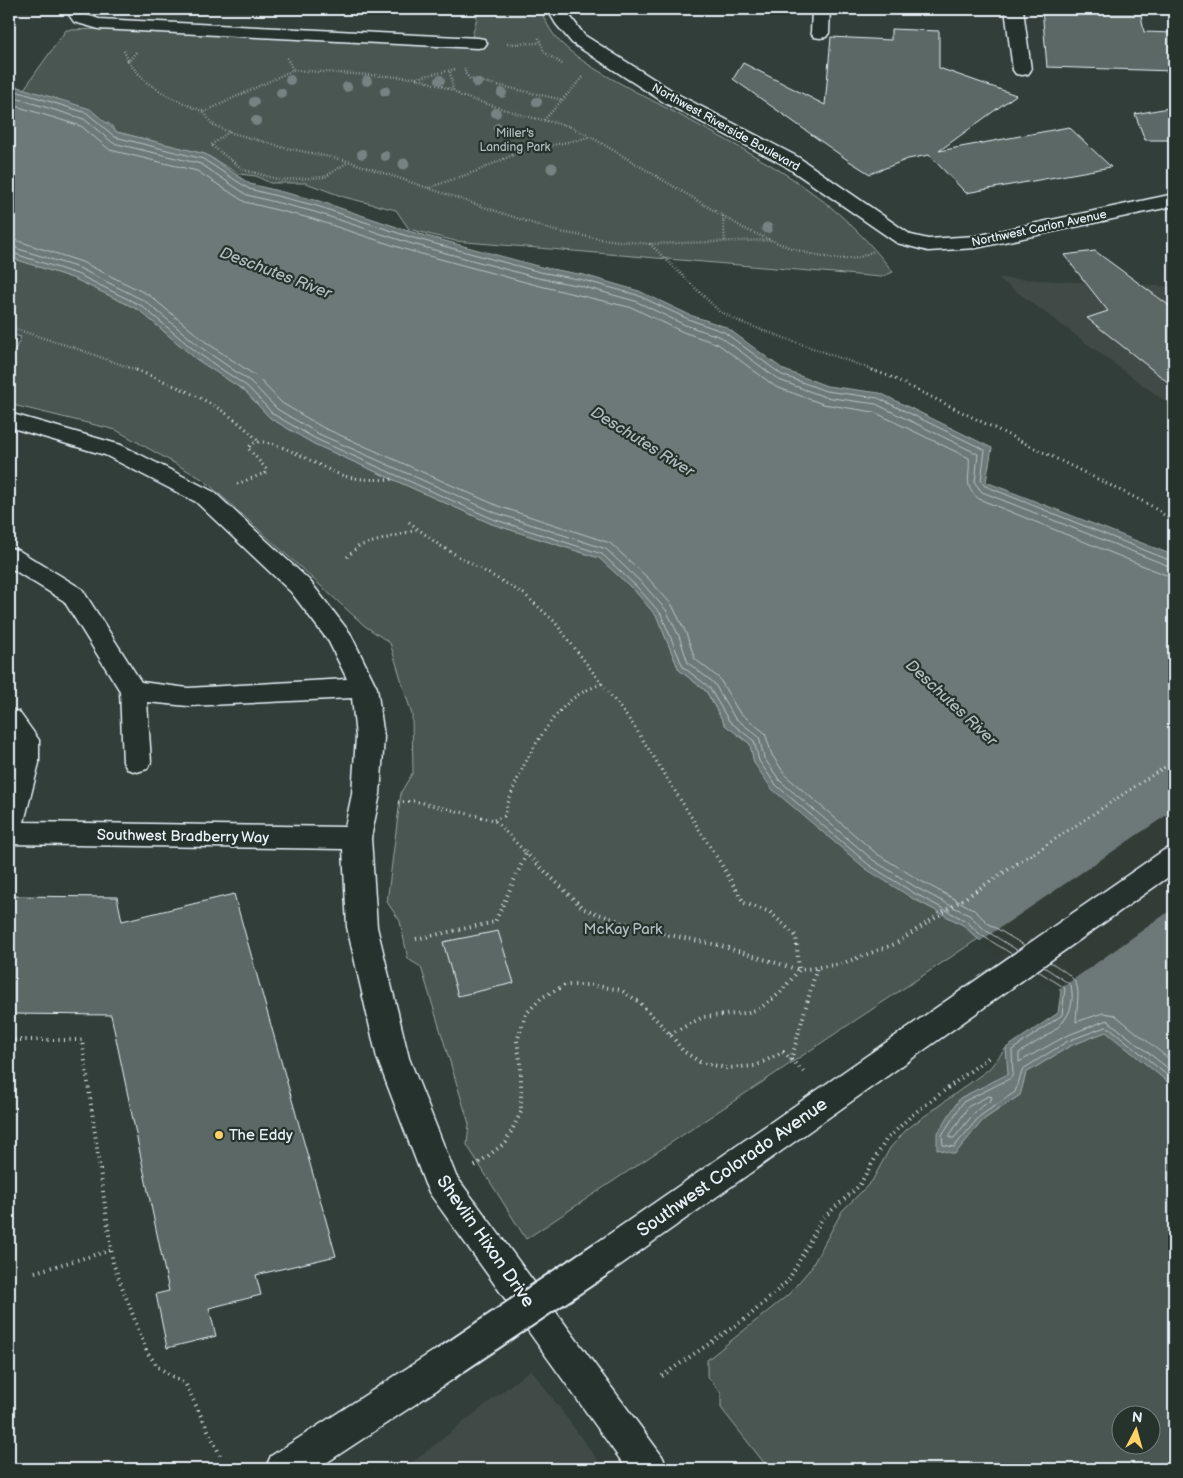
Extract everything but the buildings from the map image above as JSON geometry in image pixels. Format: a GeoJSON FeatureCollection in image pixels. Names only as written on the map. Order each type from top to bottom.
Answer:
{"type":"FeatureCollection","features":[{"type":"Feature","properties":{"kind":"street","name":"Northwest Riverside Boulevard"},"geometry":{"type":"LineString","coordinates":[[556,9],[562,20],[578,39],[672,99],[791,161],[873,219],[904,238]]}},
{"type":"Feature","properties":{"kind":"street"},"geometry":{"type":"LineString","coordinates":[[820,33],[821,9]]}},
{"type":"Feature","properties":{"kind":"street"},"geometry":{"type":"LineString","coordinates":[[1014,9],[1022,70]]}},
{"type":"Feature","properties":{"kind":"street"},"geometry":{"type":"LineString","coordinates":[[79,15],[99,24],[478,43]]}},
{"type":"Feature","properties":{"kind":"street","name":"Northwest Carlon Avenue"},"geometry":{"type":"LineString","coordinates":[[904,238],[928,245],[976,242],[1174,200]]}},
{"type":"Feature","properties":{"kind":"street","name":"Shevlin Hixon Drive"},"geometry":{"type":"LineString","coordinates":[[9,420],[113,450],[205,496],[300,586],[342,639],[364,688],[370,737],[364,803],[357,838],[362,927],[394,1058],[442,1184],[649,1469]]}},
{"type":"Feature","properties":{"kind":"street"},"geometry":{"type":"LineString","coordinates":[[9,556],[73,595],[132,691],[137,762]]}},
{"type":"Feature","properties":{"kind":"street"},"geometry":{"type":"LineString","coordinates":[[132,691],[188,697],[364,688]]}},
{"type":"Feature","properties":{"kind":"street"},"geometry":{"type":"LineString","coordinates":[[9,720],[25,740],[25,763],[9,828]]}},
{"type":"Feature","properties":{"kind":"street","name":"Southwest Bradberry Way"},"geometry":{"type":"LineString","coordinates":[[9,833],[357,838]]}},
{"type":"Feature","properties":{"kind":"street","name":"Southwest Colorado Avenue"},"geometry":{"type":"LineString","coordinates":[[284,1469],[604,1257],[1174,858]]}},
{"type":"Feature","properties":{"kind":"path"},"geometry":{"type":"LineString","coordinates":[[128,63],[154,89],[204,112],[212,124],[229,132],[282,147],[348,161],[554,231],[600,239],[650,244],[771,240]]}},
{"type":"Feature","properties":{"kind":"path"},"geometry":{"type":"LineString","coordinates":[[465,65],[465,73],[470,79],[563,100]]}},
{"type":"Feature","properties":{"kind":"path"},"geometry":{"type":"LineString","coordinates":[[204,112],[292,70],[416,78],[450,72],[453,90]]}},
{"type":"Feature","properties":{"kind":"path"},"geometry":{"type":"LineString","coordinates":[[544,120],[584,76]]}},
{"type":"Feature","properties":{"kind":"path"},"geometry":{"type":"LineString","coordinates":[[416,78],[453,90],[461,96],[529,117],[570,126],[745,229],[771,240],[830,257],[856,258],[870,253]]}},
{"type":"Feature","properties":{"kind":"path"},"geometry":{"type":"LineString","coordinates":[[229,132],[211,145],[244,170],[281,180],[316,178],[332,174],[348,161]]}},
{"type":"Feature","properties":{"kind":"path"},"geometry":{"type":"LineString","coordinates":[[427,188],[477,171],[517,152],[591,137]]}},
{"type":"Feature","properties":{"kind":"path"},"geometry":{"type":"LineString","coordinates":[[723,215],[725,242]]}},
{"type":"Feature","properties":{"kind":"path"},"geometry":{"type":"LineString","coordinates":[[650,244],[719,311],[740,322],[891,377],[1150,505],[1174,522]]}},
{"type":"Feature","properties":{"kind":"path"},"geometry":{"type":"LineString","coordinates":[[9,327],[57,341],[140,370],[206,402],[241,424],[258,441]]}},
{"type":"Feature","properties":{"kind":"path"},"geometry":{"type":"LineString","coordinates":[[205,496],[265,474],[266,467],[248,448],[252,442],[258,441],[279,446],[334,473],[355,478],[394,479]]}},
{"type":"Feature","properties":{"kind":"path"},"geometry":{"type":"LineString","coordinates":[[409,522],[416,530],[431,540],[511,586],[539,606],[566,635],[643,737],[744,903],[770,912],[796,936],[798,970],[780,995],[763,1008],[737,1014],[708,1016],[688,1023],[670,1034]]}},
{"type":"Feature","properties":{"kind":"path"},"geometry":{"type":"LineString","coordinates":[[347,556],[359,546],[416,530]]}},
{"type":"Feature","properties":{"kind":"path"},"geometry":{"type":"LineString","coordinates":[[494,820],[504,816],[519,770],[539,740],[576,696],[603,683]]}},
{"type":"Feature","properties":{"kind":"path"},"geometry":{"type":"LineString","coordinates":[[364,803],[414,802],[494,820],[526,854],[584,909],[645,930],[718,945],[798,970],[841,964],[895,944],[1174,761]]}},
{"type":"Feature","properties":{"kind":"path"},"geometry":{"type":"LineString","coordinates":[[416,939],[495,922],[526,854]]}},
{"type":"Feature","properties":{"kind":"path"},"geometry":{"type":"LineString","coordinates":[[791,1060],[817,967]]}},
{"type":"Feature","properties":{"kind":"path"},"geometry":{"type":"LineString","coordinates":[[442,1184],[485,1160],[506,1142],[521,1112],[521,1067],[517,1041],[526,1014],[541,998],[565,985],[591,985],[621,990],[639,1002],[670,1034],[683,1052],[700,1062],[726,1068],[755,1066],[783,1052],[830,1098]]}},
{"type":"Feature","properties":{"kind":"path"},"geometry":{"type":"LineString","coordinates":[[9,1040],[82,1040],[113,1263],[146,1352],[158,1367],[186,1385],[220,1455]]}},
{"type":"Feature","properties":{"kind":"path"},"geometry":{"type":"LineString","coordinates":[[662,1376],[748,1317],[788,1281],[822,1219],[859,1186],[886,1140],[912,1115],[989,1057]]}},
{"type":"Feature","properties":{"kind":"path"},"geometry":{"type":"LineString","coordinates":[[34,1272],[112,1250]]}},
{"type":"Feature","properties":{"kind":"shaded area"},"geometry":{"type":"Polygon","coordinates":[[[998,278],[1174,287],[1174,408],[998,278]]]}},
{"type":"Feature","properties":{"kind":"shaded area"},"geometry":{"type":"Polygon","coordinates":[[[531,1369],[604,1469],[404,1469],[531,1369]]]}},
{"type":"Feature","properties":{"kind":"green space","name":"Miller's Landing Park"},"geometry":{"type":"Polygon","coordinates":[[[479,9],[539,9],[554,35],[582,60],[616,81],[723,138],[792,178],[853,227],[893,272],[881,277],[455,241],[409,229],[396,210],[344,197],[306,183],[270,183],[256,176],[239,174],[205,154],[117,132],[110,124],[24,89],[66,30],[107,29],[470,45],[479,9]]]}},
{"type":"Feature","properties":{"kind":"green space","name":"McKay Park"},"geometry":{"type":"Polygon","coordinates":[[[9,257],[75,279],[139,310],[196,359],[245,391],[270,418],[314,444],[492,524],[599,558],[635,591],[657,617],[679,670],[706,691],[725,725],[750,744],[754,763],[912,898],[963,925],[978,939],[526,1239],[467,1145],[469,1124],[421,967],[408,959],[400,921],[387,902],[401,792],[413,772],[412,715],[390,643],[365,626],[204,480],[116,430],[9,404],[9,363],[21,337],[9,334],[9,257]]]}},
{"type":"Feature","properties":{"kind":"green space"},"geometry":{"type":"Polygon","coordinates":[[[1106,1031],[1174,1087],[1174,1469],[769,1469],[721,1408],[721,1393],[707,1376],[707,1360],[788,1295],[811,1268],[842,1211],[872,1181],[890,1148],[907,1129],[989,1069],[1006,1048],[1009,1074],[960,1098],[955,1154],[983,1120],[1020,1095],[1026,1073],[1070,1046],[1106,1031]]]}},
{"type":"Feature","properties":{"kind":"water","name":"Deschutes River"},"geometry":{"type":"Polygon","coordinates":[[[9,84],[90,109],[117,132],[205,154],[250,184],[319,201],[412,232],[541,267],[584,275],[639,291],[690,315],[726,327],[784,370],[827,386],[880,393],[992,448],[986,482],[1170,554],[1174,559],[1174,1087],[1106,1032],[1070,1046],[1026,1073],[1020,1095],[983,1120],[955,1154],[937,1149],[937,1134],[960,1098],[1008,1074],[1006,1048],[1058,1013],[1061,991],[978,939],[963,925],[912,898],[866,869],[772,789],[754,763],[750,744],[725,725],[706,691],[679,670],[657,617],[635,591],[599,558],[492,524],[314,444],[270,418],[245,391],[196,359],[139,310],[75,279],[9,257],[9,84]]]}},
{"type":"Feature","properties":{"kind":"pier"},"geometry":{"type":"Polygon","coordinates":[[[1174,810],[1174,908],[1057,991],[979,942],[1174,810]]]}},
{"type":"Feature","properties":{"kind":"place","name":"The Eddy"},"geometry":{"type":"Point","coordinates":[219,1135]}}]}
